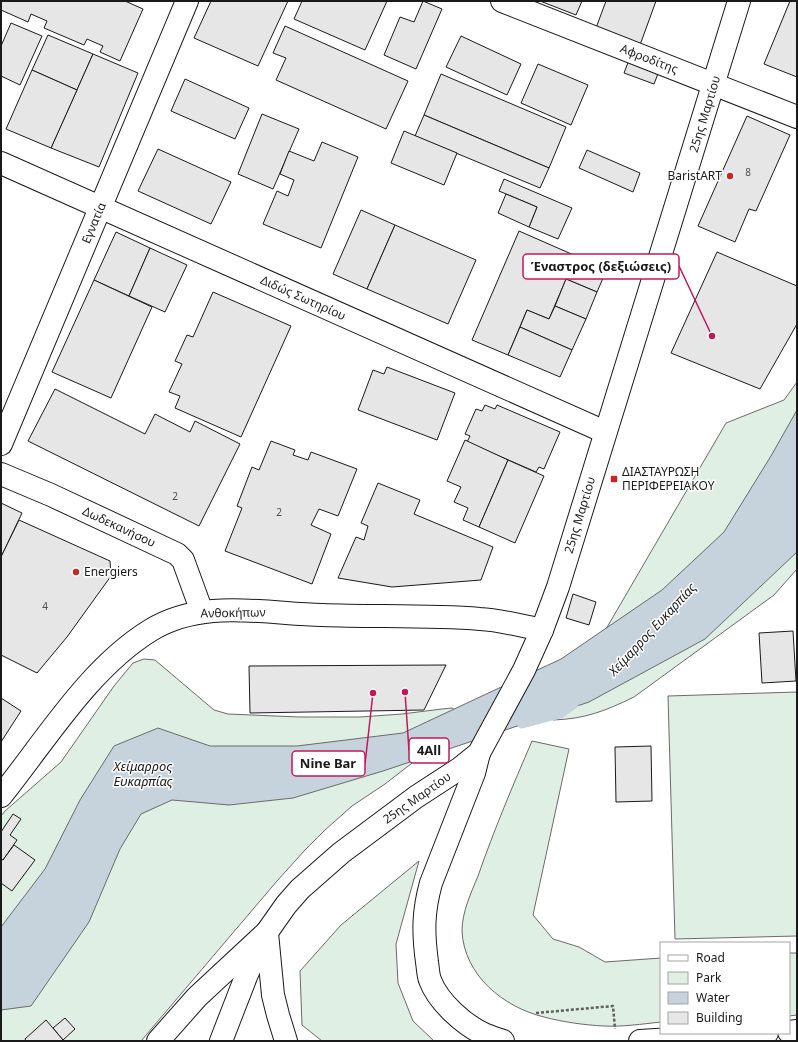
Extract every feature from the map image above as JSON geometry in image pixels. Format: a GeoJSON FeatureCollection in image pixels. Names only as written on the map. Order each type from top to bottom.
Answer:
{"type":"FeatureCollection","features":[{"type":"Feature","properties":{"kind":"main road","name":"Εγνατία"},"geometry":{"type":"LineString","coordinates":[[1,444],[187,1]]}},
{"type":"Feature","properties":{"kind":"main road","name":"Αφροδίτης"},"geometry":{"type":"LineString","coordinates":[[502,1],[797,117]]}},
{"type":"Feature","properties":{"kind":"main road","name":"25ης Μαρτίου"},"geometry":{"type":"LineString","coordinates":[[267,932],[286,905],[318,872],[416,797],[479,753],[524,670],[542,630],[558,587],[739,1]]}},
{"type":"Feature","properties":{"kind":"main road","name":"Διδώς Σωτηρίου"},"geometry":{"type":"LineString","coordinates":[[1,163],[605,432]]}},
{"type":"Feature","properties":{"kind":"main road","name":"Δωδεκανήσου"},"geometry":{"type":"LineString","coordinates":[[1,474],[52,495],[177,554],[183,560],[202,612]]}},
{"type":"Feature","properties":{"kind":"main road","name":"Ανθοκήπων"},"geometry":{"type":"LineString","coordinates":[[1,796],[73,702],[118,655],[134,641],[164,623],[191,614],[214,611],[246,611],[306,615],[481,619],[542,630]]}},
{"type":"Feature","properties":{"kind":"main road"},"geometry":{"type":"LineString","coordinates":[[479,753],[474,773],[431,883],[427,898],[423,936],[430,980],[439,996],[452,1012],[471,1027],[485,1035],[503,1041]]}},
{"type":"Feature","properties":{"kind":"main road"},"geometry":{"type":"LineString","coordinates":[[158,1041],[197,997],[267,932]]}},
{"type":"Feature","properties":{"kind":"main road"},"geometry":{"type":"LineString","coordinates":[[221,1041],[247,974],[267,932]]}},
{"type":"Feature","properties":{"kind":"main road"},"geometry":{"type":"LineString","coordinates":[[267,932],[273,995],[286,1041]]}},
{"type":"Feature","properties":{"kind":"main road"},"geometry":{"type":"LineString","coordinates":[[640,1041],[751,1034]]}},
{"type":"Feature","properties":{"kind":"path"},"geometry":{"type":"LineString","coordinates":[[536,1013],[613,1006],[616,1034]]}},
{"type":"Feature","properties":{"kind":"green space"},"geometry":{"type":"Polygon","coordinates":[[[797,382],[797,569],[774,595],[634,697],[585,716],[553,720],[726,423],[784,400],[797,382]]]}},
{"type":"Feature","properties":{"kind":"green space"},"geometry":{"type":"Polygon","coordinates":[[[144,659],[155,660],[214,710],[228,714],[299,717],[360,717],[452,708],[457,711],[425,753],[385,784],[352,806],[305,850],[141,1041],[1,1041],[1,816],[61,762],[114,686],[133,663],[144,659]]]}},
{"type":"Feature","properties":{"kind":"green space"},"geometry":{"type":"Polygon","coordinates":[[[797,692],[797,936],[675,939],[668,696],[797,692]]]}},
{"type":"Feature","properties":{"kind":"green space"},"geometry":{"type":"Polygon","coordinates":[[[532,741],[569,749],[533,915],[553,939],[579,947],[605,962],[660,958],[660,1022],[625,1026],[596,1026],[544,1017],[514,1006],[488,987],[478,975],[470,962],[464,947],[462,924],[470,896],[532,741]]]}},
{"type":"Feature","properties":{"kind":"green space"},"geometry":{"type":"Polygon","coordinates":[[[419,861],[396,944],[398,983],[413,1021],[434,1041],[322,1041],[302,1025],[300,971],[341,925],[419,861]]]}},
{"type":"Feature","properties":{"kind":"green space"},"geometry":{"type":"Polygon","coordinates":[[[790,953],[797,953],[797,1015],[790,1016],[790,953]]]}},
{"type":"Feature","properties":{"kind":"water","name":"Χείμαρρος Ευκαρπίας"},"geometry":{"type":"Polygon","coordinates":[[[797,410],[797,552],[705,639],[589,702],[383,771],[293,798],[229,805],[172,800],[141,814],[120,849],[89,922],[31,1006],[1,1010],[1,927],[45,869],[80,800],[114,746],[158,728],[210,746],[297,746],[403,733],[561,659],[662,590],[724,532],[771,456],[797,410]]]}},
{"type":"Feature","properties":{"kind":"building"},"geometry":{"type":"Polygon","coordinates":[[[1,1],[125,1],[143,9],[120,61],[100,52],[103,46],[87,39],[84,45],[44,28],[47,21],[31,14],[28,22],[1,10],[1,1]]]}},
{"type":"Feature","properties":{"kind":"building"},"geometry":{"type":"Polygon","coordinates":[[[211,1],[288,1],[258,66],[194,38],[211,1]]]}},
{"type":"Feature","properties":{"kind":"building"},"geometry":{"type":"Polygon","coordinates":[[[302,1],[387,1],[365,50],[294,19],[302,1]]]}},
{"type":"Feature","properties":{"kind":"building"},"geometry":{"type":"Polygon","coordinates":[[[423,1],[442,9],[416,69],[384,55],[400,17],[414,22],[423,1]]]}},
{"type":"Feature","properties":{"kind":"building"},"geometry":{"type":"Polygon","coordinates":[[[540,1],[582,1],[576,15],[540,1]]]}},
{"type":"Feature","properties":{"kind":"building"},"geometry":{"type":"Polygon","coordinates":[[[606,1],[656,1],[640,45],[596,28],[606,1]]]}},
{"type":"Feature","properties":{"kind":"building"},"geometry":{"type":"Polygon","coordinates":[[[790,1],[797,1],[797,77],[764,64],[790,1]]]}},
{"type":"Feature","properties":{"kind":"building"},"geometry":{"type":"Polygon","coordinates":[[[11,23],[42,36],[20,85],[1,76],[1,46],[11,23]]]}},
{"type":"Feature","properties":{"kind":"building"},"geometry":{"type":"Polygon","coordinates":[[[285,26],[408,81],[386,129],[276,80],[286,58],[273,53],[285,26]]]}},
{"type":"Feature","properties":{"kind":"building"},"geometry":{"type":"Polygon","coordinates":[[[48,35],[93,54],[77,90],[32,70],[48,35]]]}},
{"type":"Feature","properties":{"kind":"building"},"geometry":{"type":"Polygon","coordinates":[[[461,36],[521,64],[507,95],[446,67],[461,36]]]}},
{"type":"Feature","properties":{"kind":"building"},"geometry":{"type":"Polygon","coordinates":[[[93,54],[138,73],[99,167],[51,148],[93,54]]]}},
{"type":"Feature","properties":{"kind":"building"},"geometry":{"type":"Polygon","coordinates":[[[629,60],[659,71],[654,84],[624,73],[629,60]]]}},
{"type":"Feature","properties":{"kind":"building"},"geometry":{"type":"Polygon","coordinates":[[[538,64],[588,85],[571,125],[521,103],[538,64]]]}},
{"type":"Feature","properties":{"kind":"building"},"geometry":{"type":"Polygon","coordinates":[[[32,70],[77,90],[51,148],[6,129],[32,70]]]}},
{"type":"Feature","properties":{"kind":"building"},"geometry":{"type":"Polygon","coordinates":[[[441,74],[566,127],[549,168],[424,115],[441,74]]]}},
{"type":"Feature","properties":{"kind":"building"},"geometry":{"type":"Polygon","coordinates":[[[185,79],[249,108],[235,139],[171,111],[185,79]]]}},
{"type":"Feature","properties":{"kind":"building"},"geometry":{"type":"Polygon","coordinates":[[[262,114],[299,129],[273,189],[238,174],[262,114]]]}},
{"type":"Feature","properties":{"kind":"building"},"geometry":{"type":"Polygon","coordinates":[[[424,115],[549,168],[540,188],[415,136],[424,115]]]}},
{"type":"Feature","properties":{"kind":"building"},"geometry":{"type":"Polygon","coordinates":[[[747,116],[790,135],[756,211],[749,209],[735,242],[698,226],[747,116]]]}},
{"type":"Feature","properties":{"kind":"building"},"geometry":{"type":"Polygon","coordinates":[[[404,131],[457,153],[444,185],[391,163],[404,131]]]}},
{"type":"Feature","properties":{"kind":"building"},"geometry":{"type":"Polygon","coordinates":[[[322,142],[358,157],[321,248],[263,224],[277,191],[288,196],[294,180],[280,174],[289,151],[314,161],[322,142]]]}},
{"type":"Feature","properties":{"kind":"building"},"geometry":{"type":"Polygon","coordinates":[[[158,149],[231,182],[211,224],[138,191],[158,149]]]}},
{"type":"Feature","properties":{"kind":"building"},"geometry":{"type":"Polygon","coordinates":[[[587,150],[640,173],[633,192],[579,168],[587,150]]]}},
{"type":"Feature","properties":{"kind":"building"},"geometry":{"type":"Polygon","coordinates":[[[504,179],[572,208],[558,239],[529,227],[537,207],[499,191],[504,179]]]}},
{"type":"Feature","properties":{"kind":"building"},"geometry":{"type":"Polygon","coordinates":[[[506,194],[537,207],[529,227],[498,213],[506,194]]]}},
{"type":"Feature","properties":{"kind":"building"},"geometry":{"type":"Polygon","coordinates":[[[361,210],[395,225],[367,289],[333,274],[361,210]]]}},
{"type":"Feature","properties":{"kind":"building"},"geometry":{"type":"Polygon","coordinates":[[[395,225],[476,260],[448,324],[367,289],[395,225]]]}},
{"type":"Feature","properties":{"kind":"building"},"geometry":{"type":"Polygon","coordinates":[[[519,231],[576,256],[549,319],[527,310],[508,355],[472,340],[519,231]]]}},
{"type":"Feature","properties":{"kind":"building"},"geometry":{"type":"Polygon","coordinates":[[[116,232],[150,248],[129,296],[94,280],[116,232]]]}},
{"type":"Feature","properties":{"kind":"building"},"geometry":{"type":"Polygon","coordinates":[[[150,248],[187,265],[165,312],[129,296],[150,248]]]}},
{"type":"Feature","properties":{"kind":"building"},"geometry":{"type":"Polygon","coordinates":[[[717,252],[797,286],[797,324],[760,389],[671,353],[717,252]]]}},
{"type":"Feature","properties":{"kind":"building"},"geometry":{"type":"Polygon","coordinates":[[[576,256],[607,269],[597,292],[566,279],[576,256]]]}},
{"type":"Feature","properties":{"kind":"building"},"geometry":{"type":"Polygon","coordinates":[[[566,279],[597,292],[586,319],[555,306],[566,279]]]}},
{"type":"Feature","properties":{"kind":"building"},"geometry":{"type":"Polygon","coordinates":[[[94,280],[152,307],[111,398],[52,372],[94,280]]]}},
{"type":"Feature","properties":{"kind":"building"},"geometry":{"type":"Polygon","coordinates":[[[213,292],[291,326],[241,437],[175,408],[180,396],[169,392],[182,364],[175,361],[187,335],[193,337],[213,292]]]}},
{"type":"Feature","properties":{"kind":"building"},"geometry":{"type":"Polygon","coordinates":[[[555,306],[586,319],[572,350],[520,327],[527,310],[549,319],[555,306]]]}},
{"type":"Feature","properties":{"kind":"building"},"geometry":{"type":"Polygon","coordinates":[[[520,327],[572,350],[560,377],[508,355],[520,327]]]}},
{"type":"Feature","properties":{"kind":"building"},"geometry":{"type":"Polygon","coordinates":[[[387,367],[455,393],[437,440],[358,410],[373,370],[384,374],[387,367]]]}},
{"type":"Feature","properties":{"kind":"building"},"geometry":{"type":"Polygon","coordinates":[[[55,389],[145,434],[155,414],[190,432],[195,421],[240,444],[199,526],[28,441],[55,389]]]}},
{"type":"Feature","properties":{"kind":"building"},"geometry":{"type":"Polygon","coordinates":[[[485,405],[495,409],[497,405],[560,432],[544,469],[539,467],[536,472],[467,442],[470,436],[465,434],[476,409],[482,411],[485,405]]]}},
{"type":"Feature","properties":{"kind":"building"},"geometry":{"type":"Polygon","coordinates":[[[465,440],[508,460],[479,527],[463,520],[468,508],[454,502],[461,487],[447,481],[465,440]]]}},
{"type":"Feature","properties":{"kind":"building"},"geometry":{"type":"Polygon","coordinates":[[[271,441],[295,450],[293,455],[308,460],[311,452],[357,469],[338,516],[319,509],[311,525],[331,534],[312,584],[225,551],[242,508],[237,506],[252,467],[259,470],[271,441]]]}},
{"type":"Feature","properties":{"kind":"building"},"geometry":{"type":"Polygon","coordinates":[[[508,460],[544,476],[515,543],[479,527],[508,460]]]}},
{"type":"Feature","properties":{"kind":"building"},"geometry":{"type":"Polygon","coordinates":[[[378,483],[420,500],[414,514],[493,547],[481,580],[392,587],[338,578],[356,537],[364,540],[368,526],[361,523],[378,483]]]}},
{"type":"Feature","properties":{"kind":"building"},"geometry":{"type":"Polygon","coordinates":[[[1,503],[22,513],[1,557],[1,503]]]}},
{"type":"Feature","properties":{"kind":"building"},"geometry":{"type":"Polygon","coordinates":[[[19,520],[110,561],[111,576],[67,637],[37,673],[1,655],[1,557],[19,520]]]}},
{"type":"Feature","properties":{"kind":"building"},"geometry":{"type":"Polygon","coordinates":[[[573,594],[596,602],[589,625],[566,618],[573,594]]]}},
{"type":"Feature","properties":{"kind":"building"},"geometry":{"type":"Polygon","coordinates":[[[793,631],[796,681],[762,683],[759,633],[793,631]]]}},
{"type":"Feature","properties":{"kind":"building"},"geometry":{"type":"Polygon","coordinates":[[[446,665],[424,710],[250,713],[249,666],[446,665]]]}},
{"type":"Feature","properties":{"kind":"building"},"geometry":{"type":"Polygon","coordinates":[[[1,698],[21,711],[1,742],[1,698]]]}},
{"type":"Feature","properties":{"kind":"building"},"geometry":{"type":"Polygon","coordinates":[[[651,746],[652,801],[616,802],[615,747],[651,746]]]}},
{"type":"Feature","properties":{"kind":"building"},"geometry":{"type":"Polygon","coordinates":[[[13,814],[21,819],[10,835],[17,840],[3,860],[1,859],[1,832],[13,814]]]}},
{"type":"Feature","properties":{"kind":"building"},"geometry":{"type":"Polygon","coordinates":[[[14,845],[35,860],[12,891],[1,883],[1,859],[3,860],[14,845]]]}},
{"type":"Feature","properties":{"kind":"building"},"geometry":{"type":"Polygon","coordinates":[[[65,1018],[75,1029],[63,1040],[53,1028],[65,1018]]]}},
{"type":"Feature","properties":{"kind":"building"},"geometry":{"type":"Polygon","coordinates":[[[46,1020],[63,1040],[26,1041],[25,1039],[46,1020]]]}},
{"type":"Feature","properties":{"kind":"waterway","name":"Χείμαρρος Ευκαρπίας"},"geometry":{"type":"LineString","coordinates":[[522,724],[560,714],[574,704]]}},
{"type":"Feature","properties":{"kind":"place","name":"BaristART"},"geometry":{"type":"Point","coordinates":[730,176]}},
{"type":"Feature","properties":{"kind":"place","name":"Έναστρος (δεξιώσεις)"},"geometry":{"type":"Point","coordinates":[712,336]}},
{"type":"Feature","properties":{"kind":"place","name":"ΔΙΑΣΤΑΥΡΩΣΗ ΠΕΡΙΦΕΡΕΙΑΚΟΥ"},"geometry":{"type":"Point","coordinates":[614,479]}},
{"type":"Feature","properties":{"kind":"place","name":"Energiers"},"geometry":{"type":"Point","coordinates":[76,572]}},
{"type":"Feature","properties":{"kind":"place","name":"4All"},"geometry":{"type":"Point","coordinates":[405,692]}},
{"type":"Feature","properties":{"kind":"place","name":"Nine Bar"},"geometry":{"type":"Point","coordinates":[373,693]}}]}
